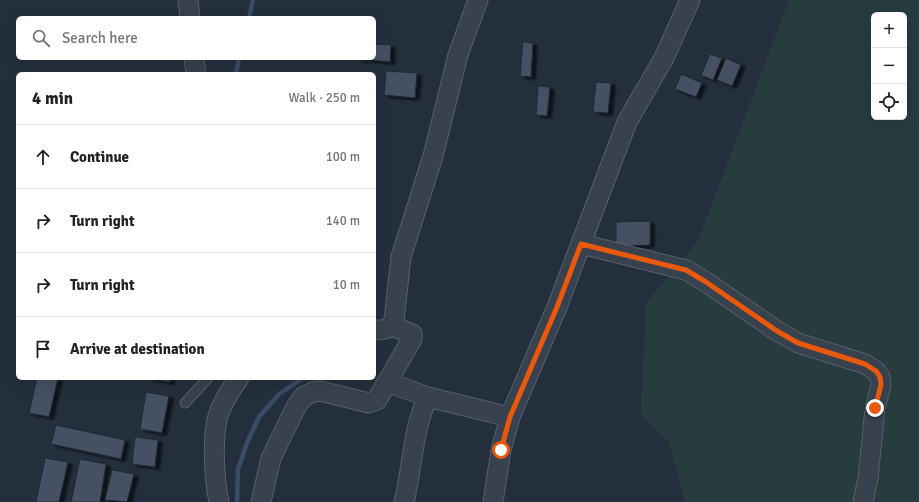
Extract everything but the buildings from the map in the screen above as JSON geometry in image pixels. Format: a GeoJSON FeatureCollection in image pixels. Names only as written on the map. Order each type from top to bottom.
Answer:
{"type":"FeatureCollection","features":[{"type":"Feature","properties":{"kind":"street"},"geometry":{"type":"LineString","coordinates":[[188,0],[190,16]]}},
{"type":"Feature","properties":{"kind":"street"},"geometry":{"type":"LineString","coordinates":[[383,328],[394,320],[401,257],[433,156],[458,55],[478,0]]}},
{"type":"Feature","properties":{"kind":"street"},"geometry":{"type":"LineString","coordinates":[[493,502],[501,450],[510,417],[557,307],[627,122],[664,58],[690,0]]}},
{"type":"Feature","properties":{"kind":"street"},"geometry":{"type":"LineString","coordinates":[[194,60],[196,72]]}},
{"type":"Feature","properties":{"kind":"street"},"geometry":{"type":"LineString","coordinates":[[581,244],[686,270],[777,331],[798,343],[865,364],[876,371],[880,377],[881,385],[875,408],[868,478],[863,502]]}},
{"type":"Feature","properties":{"kind":"street"},"geometry":{"type":"LineString","coordinates":[[261,502],[271,458],[303,397],[320,391],[369,403],[377,400],[412,339],[412,334],[383,328]]}},
{"type":"Feature","properties":{"kind":"street"},"geometry":{"type":"LineString","coordinates":[[387,382],[428,397],[510,417]]}},
{"type":"Feature","properties":{"kind":"street"},"geometry":{"type":"LineString","coordinates":[[218,502],[215,471],[216,425],[222,405],[233,383]]}},
{"type":"Feature","properties":{"kind":"street"},"geometry":{"type":"LineString","coordinates":[[404,502],[412,463],[414,437],[420,414],[428,397]]}},
{"type":"Feature","properties":{"kind":"lane"},"geometry":{"type":"LineString","coordinates":[[185,403],[206,380]]}},
{"type":"Feature","properties":{"kind":"green space"},"geometry":{"type":"Polygon","coordinates":[[[789,0],[919,0],[919,502],[685,502],[669,442],[641,414],[646,303],[698,241],[789,0]]]}},
{"type":"Feature","properties":{"kind":"waterway"},"geometry":{"type":"LineString","coordinates":[[249,16],[253,0]]}},
{"type":"Feature","properties":{"kind":"waterway"},"geometry":{"type":"LineString","coordinates":[[236,72],[239,60]]}},
{"type":"Feature","properties":{"kind":"waterway"},"geometry":{"type":"LineString","coordinates":[[237,502],[238,469],[247,443],[259,417],[279,394],[300,380]]}},
{"type":"Feature","properties":{"kind":"route"},"geometry":{"type":"LineString","coordinates":[[501,450],[510,417],[557,307],[581,244],[686,270],[777,331],[798,343],[865,364],[876,371],[880,377],[881,385],[875,408]]}}]}
